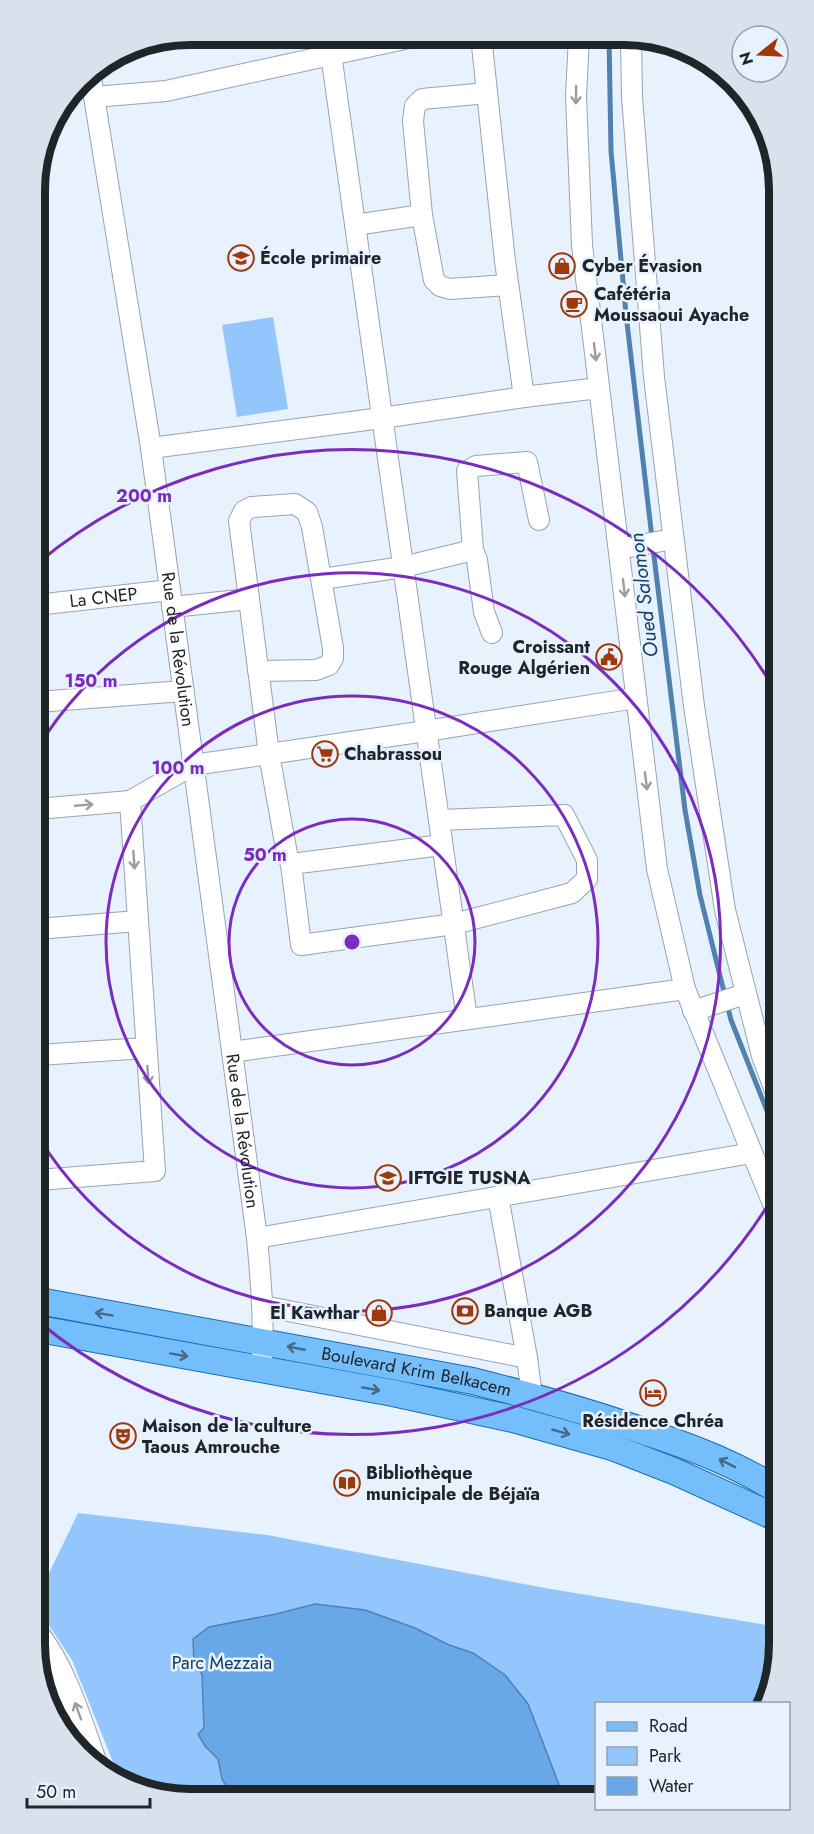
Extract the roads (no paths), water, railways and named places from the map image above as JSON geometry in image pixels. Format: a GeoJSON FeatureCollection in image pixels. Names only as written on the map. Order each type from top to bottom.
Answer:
{"type":"FeatureCollection","features":[{"type":"Feature","properties":{"kind":"main road","name":"Boulevard Krim Belkacem"},"geometry":{"type":"LineString","coordinates":[[45,1302],[473,1381],[624,1424],[705,1452],[769,1486]]}},
{"type":"Feature","properties":{"kind":"main road","name":"Boulevard Krim Belkacem"},"geometry":{"type":"LineString","coordinates":[[45,1330],[393,1393],[513,1419],[612,1447],[676,1472],[769,1514]]}},
{"type":"Feature","properties":{"kind":"street"},"geometry":{"type":"LineString","coordinates":[[93,97],[166,91],[374,45]]}},
{"type":"Feature","properties":{"kind":"street"},"geometry":{"type":"LineString","coordinates":[[482,45],[508,285],[524,397]]}},
{"type":"Feature","properties":{"kind":"street"},"geometry":{"type":"LineString","coordinates":[[579,45],[576,96],[582,245],[599,388],[624,547],[636,698],[657,869],[684,988],[699,1010],[769,1194]]}},
{"type":"Feature","properties":{"kind":"street"},"geometry":{"type":"LineString","coordinates":[[631,45],[633,108],[668,540],[725,910],[742,995],[769,1075]]}},
{"type":"Feature","properties":{"kind":"street"},"geometry":{"type":"LineString","coordinates":[[331,54],[467,1019]]}},
{"type":"Feature","properties":{"kind":"street","name":"Rue de la Révolution"},"geometry":{"type":"LineString","coordinates":[[91,83],[151,448],[257,1238],[263,1306],[264,1342],[261,1370]]}},
{"type":"Feature","properties":{"kind":"street"},"geometry":{"type":"LineString","coordinates":[[487,93],[422,99],[415,106],[413,121],[422,215],[434,280],[440,286],[450,289],[508,285]]}},
{"type":"Feature","properties":{"kind":"street"},"geometry":{"type":"LineString","coordinates":[[355,225],[422,215]]}},
{"type":"Feature","properties":{"kind":"street"},"geometry":{"type":"LineString","coordinates":[[151,448],[599,388]]}},
{"type":"Feature","properties":{"kind":"street"},"geometry":{"type":"LineString","coordinates":[[492,633],[484,612],[477,560],[473,550],[467,471],[476,466],[527,462],[539,520]]}},
{"type":"Feature","properties":{"kind":"street"},"geometry":{"type":"LineString","coordinates":[[258,671],[316,670],[329,665],[333,658],[312,527],[307,512],[296,504],[252,507],[244,511],[239,521],[258,671],[269,754],[287,854],[291,864],[301,945],[454,924],[572,893],[587,879],[587,860],[564,815],[439,820]]}},
{"type":"Feature","properties":{"kind":"street"},"geometry":{"type":"LineString","coordinates":[[624,547],[668,540]]}},
{"type":"Feature","properties":{"kind":"street"},"geometry":{"type":"LineString","coordinates":[[322,579],[403,567],[473,550]]}},
{"type":"Feature","properties":{"kind":"street","name":"La CNEP"},"geometry":{"type":"LineString","coordinates":[[45,605],[171,598],[249,599]]}},
{"type":"Feature","properties":{"kind":"street"},"geometry":{"type":"LineString","coordinates":[[45,701],[183,691]]}},
{"type":"Feature","properties":{"kind":"street"},"geometry":{"type":"LineString","coordinates":[[45,808],[130,801],[193,765],[636,698]]}},
{"type":"Feature","properties":{"kind":"street"},"geometry":{"type":"LineString","coordinates":[[45,1179],[155,1171],[130,801]]}},
{"type":"Feature","properties":{"kind":"street"},"geometry":{"type":"LineString","coordinates":[[291,864],[442,845]]}},
{"type":"Feature","properties":{"kind":"street"},"geometry":{"type":"LineString","coordinates":[[45,928],[138,921]]}},
{"type":"Feature","properties":{"kind":"street"},"geometry":{"type":"LineString","coordinates":[[232,1052],[684,988]]}},
{"type":"Feature","properties":{"kind":"street"},"geometry":{"type":"LineString","coordinates":[[699,1010],[742,995]]}},
{"type":"Feature","properties":{"kind":"street"},"geometry":{"type":"LineString","coordinates":[[45,1055],[146,1048]]}},
{"type":"Feature","properties":{"kind":"street"},"geometry":{"type":"LineString","coordinates":[[257,1238],[752,1153]]}},
{"type":"Feature","properties":{"kind":"street"},"geometry":{"type":"LineString","coordinates":[[498,1196],[532,1396]]}},
{"type":"Feature","properties":{"kind":"street"},"geometry":{"type":"LineString","coordinates":[[263,1306],[527,1358]]}},
{"type":"Feature","properties":{"kind":"street"},"geometry":{"type":"LineString","coordinates":[[45,1642],[73,1698],[93,1752]]}},
{"type":"Feature","properties":{"kind":"water"},"geometry":{"type":"Polygon","coordinates":[[[315,1604],[365,1610],[473,1653],[505,1675],[528,1704],[561,1789],[228,1789],[222,1779],[218,1759],[205,1746],[198,1734],[204,1728],[202,1674],[194,1663],[193,1639],[209,1627],[315,1604]]]}},
{"type":"Feature","properties":{"kind":"waterway","name":"Oued Salomon"},"geometry":{"type":"LineString","coordinates":[[609,45],[611,151],[626,314],[652,538]]}},
{"type":"Feature","properties":{"kind":"waterway","name":"Oued Salomon"},"geometry":{"type":"LineString","coordinates":[[653,548],[685,810],[700,895],[731,1020],[769,1116]]}},
{"type":"Feature","properties":{"kind":"place","name":"École primaire"},"geometry":{"type":"Point","coordinates":[241,258]}},
{"type":"Feature","properties":{"kind":"place","name":"Cyber Évasion"},"geometry":{"type":"Point","coordinates":[562,266]}},
{"type":"Feature","properties":{"kind":"place","name":"Cafétéria Moussaoui Ayache"},"geometry":{"type":"Point","coordinates":[574,304]}},
{"type":"Feature","properties":{"kind":"place","name":"Croissant Rouge Algérien"},"geometry":{"type":"Point","coordinates":[609,657]}},
{"type":"Feature","properties":{"kind":"place","name":"Chabrassou"},"geometry":{"type":"Point","coordinates":[325,754]}},
{"type":"Feature","properties":{"kind":"place","name":"IFTGIE TUSNA"},"geometry":{"type":"Point","coordinates":[388,1178]}},
{"type":"Feature","properties":{"kind":"place","name":"Banque AGB"},"geometry":{"type":"Point","coordinates":[465,1311]}},
{"type":"Feature","properties":{"kind":"place","name":"El Kawthar"},"geometry":{"type":"Point","coordinates":[379,1313]}},
{"type":"Feature","properties":{"kind":"place","name":"Résidence Chréa"},"geometry":{"type":"Point","coordinates":[653,1393]}},
{"type":"Feature","properties":{"kind":"place","name":"Maison de la culture Taous Amrouche"},"geometry":{"type":"Point","coordinates":[123,1436]}},
{"type":"Feature","properties":{"kind":"place","name":"Bibliothèque municipale de Béjaïa"},"geometry":{"type":"Point","coordinates":[347,1483]}},
{"type":"Feature","properties":{"kind":"park label","name":"Parc Mezzaia"},"geometry":{"type":"Point","coordinates":[222,1663]}}]}
